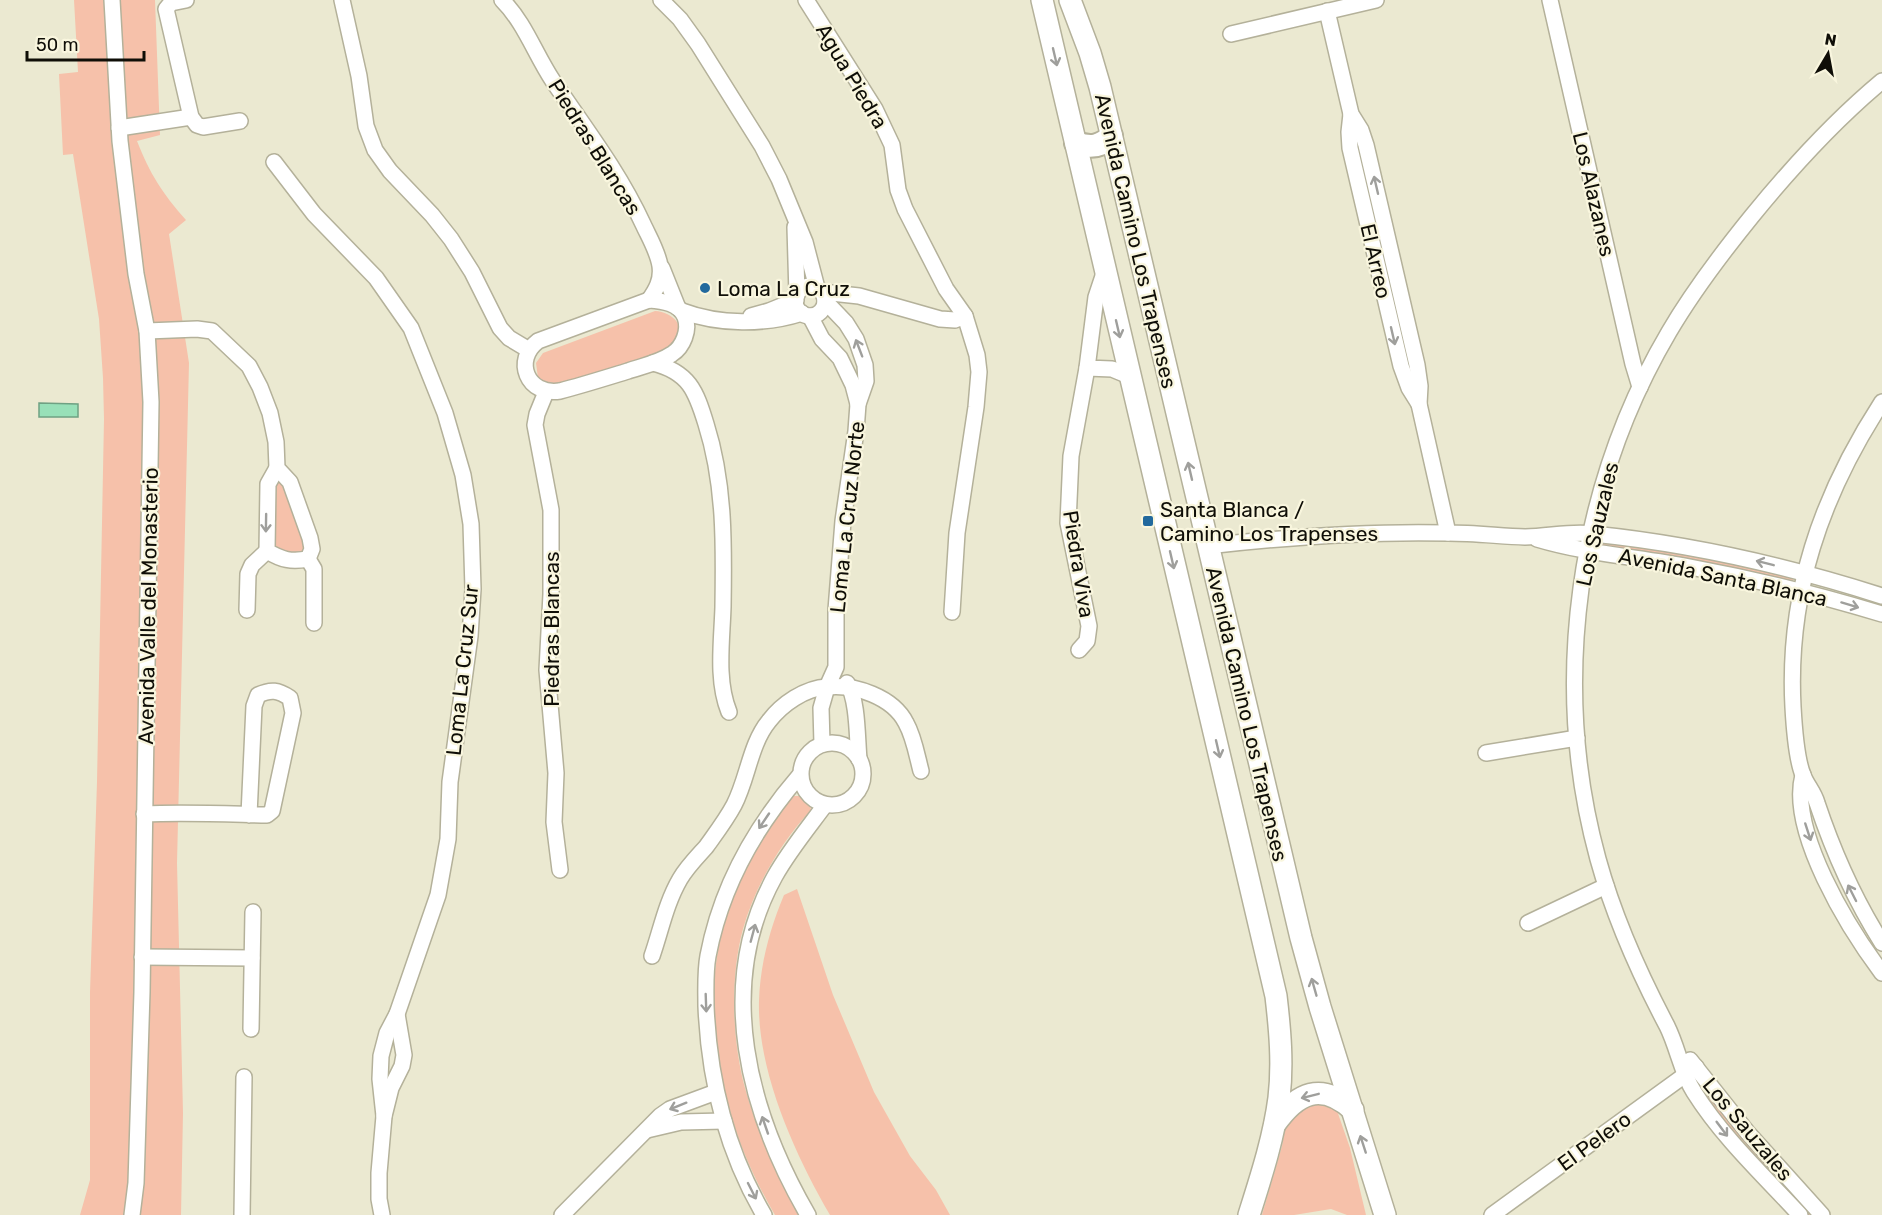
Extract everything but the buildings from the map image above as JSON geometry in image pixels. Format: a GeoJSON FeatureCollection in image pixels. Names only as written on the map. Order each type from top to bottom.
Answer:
{"type":"FeatureCollection","features":[{"type":"Feature","properties":{"kind":"main road","name":"Avenida Camino Los Trapenses"},"geometry":{"type":"LineString","coordinates":[[1042,0],[1274,987],[1280,1032],[1279,1097],[1274,1126],[1249,1215]]}},
{"type":"Feature","properties":{"kind":"main road","name":"Avenida Camino Los Trapenses"},"geometry":{"type":"LineString","coordinates":[[1070,0],[1090,53],[1111,136],[1301,938],[1320,1007],[1385,1215]]}},
{"type":"Feature","properties":{"kind":"main road"},"geometry":{"type":"LineString","coordinates":[[1076,143],[1096,146],[1111,136]]}},
{"type":"Feature","properties":{"kind":"main road"},"geometry":{"type":"LineString","coordinates":[[1274,1126],[1293,1103],[1314,1093],[1335,1097],[1353,1110]]}},
{"type":"Feature","properties":{"kind":"street","name":"Avenida Valle del Monasterio"},"geometry":{"type":"LineString","coordinates":[[112,0],[119,128],[136,274],[147,331],[151,402],[142,957],[136,1183],[132,1215]]}},
{"type":"Feature","properties":{"kind":"street"},"geometry":{"type":"LineString","coordinates":[[186,0],[171,3],[166,9],[191,117],[197,125],[203,127],[240,121]]}},
{"type":"Feature","properties":{"kind":"street"},"geometry":{"type":"LineString","coordinates":[[342,0],[359,76],[366,126],[375,150],[390,171],[432,214],[451,239],[472,272],[500,328],[509,338],[529,350]]}},
{"type":"Feature","properties":{"kind":"street","name":"Piedras Blancas"},"geometry":{"type":"LineString","coordinates":[[502,0],[519,20],[552,80],[601,148],[623,185],[650,239],[680,309]]}},
{"type":"Feature","properties":{"kind":"street","name":"Loma La Cruz Norte"},"geometry":{"type":"LineString","coordinates":[[660,0],[680,19],[694,38],[757,136],[779,179],[821,294],[846,323],[861,351],[866,381],[858,404],[842,532],[836,610],[836,667],[821,708],[822,744]]}},
{"type":"Feature","properties":{"kind":"street","name":"Agua Piedra"},"geometry":{"type":"LineString","coordinates":[[806,0],[875,109],[892,145],[898,190],[905,209],[946,289],[965,316],[977,354],[979,372],[957,533],[952,612]]}},
{"type":"Feature","properties":{"kind":"street"},"geometry":{"type":"LineString","coordinates":[[1231,34],[1376,0]]}},
{"type":"Feature","properties":{"kind":"street","name":"Los Alazanes"},"geometry":{"type":"LineString","coordinates":[[1550,0],[1640,387]]}},
{"type":"Feature","properties":{"kind":"street","name":"El Arreo"},"geometry":{"type":"LineString","coordinates":[[1327,11],[1351,114],[1361,130],[1366,145],[1417,365],[1420,386],[1419,404],[1448,533]]}},
{"type":"Feature","properties":{"kind":"street","name":"Los Sauzales"},"geometry":{"type":"LineString","coordinates":[[1822,1215],[1691,1071],[1636,963],[1606,886],[1585,799],[1577,738],[1574,678],[1581,590],[1591,533],[1609,467],[1640,387],[1683,308],[1736,236],[1813,145],[1882,81]]}},
{"type":"Feature","properties":{"kind":"street"},"geometry":{"type":"LineString","coordinates":[[119,128],[191,117]]}},
{"type":"Feature","properties":{"kind":"street","name":"Loma La Cruz Sur"},"geometry":{"type":"LineString","coordinates":[[274,162],[314,214],[376,278],[411,328],[445,413],[463,475],[471,524],[473,589],[470,636],[450,782],[448,839],[438,895],[397,1014],[387,1033],[381,1056],[380,1079],[384,1116]]}},
{"type":"Feature","properties":{"kind":"street","name":"Loma La Cruz Norte"},"geometry":{"type":"LineString","coordinates":[[795,221],[801,306],[822,339],[840,358],[853,385],[858,404]]}},
{"type":"Feature","properties":{"kind":"street"},"geometry":{"type":"LineString","coordinates":[[649,300],[660,280],[660,266]]}},
{"type":"Feature","properties":{"kind":"street","name":"Piedra Viva"},"geometry":{"type":"LineString","coordinates":[[1079,650],[1087,641],[1089,626],[1068,523],[1071,456],[1087,368],[1096,297],[1105,270]]}},
{"type":"Feature","properties":{"kind":"street"},"geometry":{"type":"LineString","coordinates":[[801,306],[803,288],[821,294],[859,296],[940,320],[954,320],[965,316]]}},
{"type":"Feature","properties":{"kind":"street"},"geometry":{"type":"LineString","coordinates":[[719,320],[684,339],[670,356],[653,363],[560,391],[546,392],[534,386],[529,379],[526,365],[529,350],[538,341],[649,300],[665,302],[680,309],[719,320],[741,320],[801,306],[819,313],[821,294]]}},
{"type":"Feature","properties":{"kind":"street"},"geometry":{"type":"LineString","coordinates":[[680,309],[686,320],[684,339],[686,372],[709,433],[718,478],[723,537],[722,686],[729,712]]}},
{"type":"Feature","properties":{"kind":"street"},"geometry":{"type":"LineString","coordinates":[[147,331],[197,329],[212,331],[249,366],[270,413],[276,442],[277,468],[268,484],[267,551],[252,565],[248,574],[247,610]]}},
{"type":"Feature","properties":{"kind":"street"},"geometry":{"type":"LineString","coordinates":[[653,363],[674,370],[690,382]]}},
{"type":"Feature","properties":{"kind":"street"},"geometry":{"type":"LineString","coordinates":[[1087,368],[1112,369],[1130,376]]}},
{"type":"Feature","properties":{"kind":"street","name":"Piedras Blancas"},"geometry":{"type":"LineString","coordinates":[[546,392],[535,425],[550,510],[551,594],[548,670],[556,773],[554,822],[560,870]]}},
{"type":"Feature","properties":{"kind":"street"},"geometry":{"type":"LineString","coordinates":[[1882,402],[1850,454],[1815,536],[1804,573],[1794,629],[1792,689],[1794,720],[1803,775],[1800,791],[1801,807],[1816,858],[1844,914],[1882,973]]}},
{"type":"Feature","properties":{"kind":"street"},"geometry":{"type":"LineString","coordinates":[[277,468],[290,482],[310,538],[312,549],[308,559]]}},
{"type":"Feature","properties":{"kind":"street","name":"Avenida Santa Blanca"},"geometry":{"type":"LineString","coordinates":[[1207,546],[1329,535],[1448,533],[1527,537],[1588,551],[1690,567],[1801,590],[1882,615]]}},
{"type":"Feature","properties":{"kind":"street","name":"Avenida Santa Blanca"},"geometry":{"type":"LineString","coordinates":[[1527,537],[1558,533],[1591,533],[1698,549],[1804,573],[1882,596]]}},
{"type":"Feature","properties":{"kind":"street"},"geometry":{"type":"LineString","coordinates":[[267,551],[280,559],[292,562],[308,559]]}},
{"type":"Feature","properties":{"kind":"street"},"geometry":{"type":"LineString","coordinates":[[308,559],[314,569],[314,623]]}},
{"type":"Feature","properties":{"kind":"street"},"geometry":{"type":"LineString","coordinates":[[800,775],[804,789],[809,796],[825,805],[843,804],[857,793],[863,776],[851,688],[836,667]]}},
{"type":"Feature","properties":{"kind":"street"},"geometry":{"type":"LineString","coordinates":[[652,956],[676,885],[725,820],[745,780],[761,732],[787,704],[806,693],[827,687],[851,688],[877,696],[896,710],[906,723],[921,771]]}},
{"type":"Feature","properties":{"kind":"street"},"geometry":{"type":"LineString","coordinates":[[144,814],[190,812],[249,815],[267,815],[272,811],[293,713],[290,698],[280,691],[270,690],[258,695],[254,706],[249,815]]}},
{"type":"Feature","properties":{"kind":"street"},"geometry":{"type":"LineString","coordinates":[[1486,753],[1577,738]]}},
{"type":"Feature","properties":{"kind":"street"},"geometry":{"type":"LineString","coordinates":[[764,1215],[746,1180],[716,1092],[709,1046],[707,958],[728,887],[750,842],[775,805],[800,775],[807,755],[822,744],[830,743],[847,747],[859,759]]}},
{"type":"Feature","properties":{"kind":"street"},"geometry":{"type":"LineString","coordinates":[[1803,775],[1815,796],[1841,871],[1882,943]]}},
{"type":"Feature","properties":{"kind":"street"},"geometry":{"type":"LineString","coordinates":[[808,1215],[784,1171],[762,1116],[748,1063],[744,1037],[743,985],[752,934],[767,892],[776,875],[825,805]]}},
{"type":"Feature","properties":{"kind":"street"},"geometry":{"type":"LineString","coordinates":[[1528,923],[1606,886]]}},
{"type":"Feature","properties":{"kind":"street"},"geometry":{"type":"LineString","coordinates":[[251,1029],[253,912]]}},
{"type":"Feature","properties":{"kind":"street"},"geometry":{"type":"LineString","coordinates":[[142,957],[252,958]]}},
{"type":"Feature","properties":{"kind":"street","name":"Loma La Cruz Sur"},"geometry":{"type":"LineString","coordinates":[[382,1215],[379,1199],[379,1173],[384,1116],[391,1088],[402,1066],[404,1055],[397,1014]]}},
{"type":"Feature","properties":{"kind":"street","name":"Los Sauzales"},"geometry":{"type":"LineString","coordinates":[[1691,1071],[1694,1092],[1729,1138],[1800,1215]]}},
{"type":"Feature","properties":{"kind":"street","name":"El Pelero"},"geometry":{"type":"LineString","coordinates":[[1492,1215],[1691,1071]]}},
{"type":"Feature","properties":{"kind":"street"},"geometry":{"type":"LineString","coordinates":[[242,1215],[244,1077]]}},
{"type":"Feature","properties":{"kind":"street"},"geometry":{"type":"LineString","coordinates":[[562,1215],[647,1130],[652,1122],[670,1109],[716,1092]]}},
{"type":"Feature","properties":{"kind":"street"},"geometry":{"type":"LineString","coordinates":[[647,1130],[681,1122],[724,1120]]}},
{"type":"Feature","properties":{"kind":"shaded area"},"geometry":{"type":"Polygon","coordinates":[[[74,0],[155,0],[160,135],[137,141],[157,183],[186,220],[169,234],[189,363],[177,863],[183,1113],[181,1215],[80,1215],[90,1180],[90,992],[97,782],[104,419],[99,319],[73,154],[63,155],[59,74],[78,72],[74,0]]]}},
{"type":"Feature","properties":{"kind":"shaded area"},"geometry":{"type":"Polygon","coordinates":[[[655,311],[673,317],[679,326],[679,338],[663,354],[556,388],[548,386],[538,378],[536,363],[543,353],[655,311]]]}},
{"type":"Feature","properties":{"kind":"shaded area"},"geometry":{"type":"Polygon","coordinates":[[[39,403],[78,404],[78,417],[39,417],[39,403]]]}},
{"type":"Feature","properties":{"kind":"shaded area"},"geometry":{"type":"Polygon","coordinates":[[[277,480],[282,481],[305,536],[305,553],[300,556],[271,547],[271,494],[277,480]]]}},
{"type":"Feature","properties":{"kind":"shaded area"},"geometry":{"type":"Polygon","coordinates":[[[1601,542],[1721,561],[1792,577],[1793,580],[1707,563],[1599,546],[1601,542]]]}},
{"type":"Feature","properties":{"kind":"shaded area"},"geometry":{"type":"Polygon","coordinates":[[[793,796],[800,796],[810,804],[811,810],[779,850],[754,897],[739,947],[734,988],[737,1050],[745,1088],[762,1137],[798,1215],[775,1215],[738,1137],[725,1096],[717,1054],[714,1011],[715,969],[723,926],[737,885],[762,839],[793,796]]]}},
{"type":"Feature","properties":{"kind":"shaded area"},"geometry":{"type":"Polygon","coordinates":[[[797,889],[833,995],[874,1092],[910,1156],[936,1190],[950,1215],[830,1215],[804,1166],[771,1084],[764,1056],[759,1001],[764,960],[774,920],[784,895],[797,889]]]}},
{"type":"Feature","properties":{"kind":"shaded area"},"geometry":{"type":"Polygon","coordinates":[[[1695,1077],[1815,1215],[1808,1215],[1744,1145],[1693,1081],[1695,1077]]]}},
{"type":"Feature","properties":{"kind":"shaded area"},"geometry":{"type":"Polygon","coordinates":[[[1334,1102],[1350,1148],[1366,1215],[1347,1215],[1331,1209],[1294,1215],[1262,1215],[1282,1146],[1289,1105],[1334,1102]]]}},
{"type":"Feature","properties":{"kind":"place","name":"Loma La Cruz"},"geometry":{"type":"Point","coordinates":[705,288]}},
{"type":"Feature","properties":{"kind":"place","name":"Santa Blanca / Camino Los Trapenses"},"geometry":{"type":"Point","coordinates":[1148,521]}}]}
